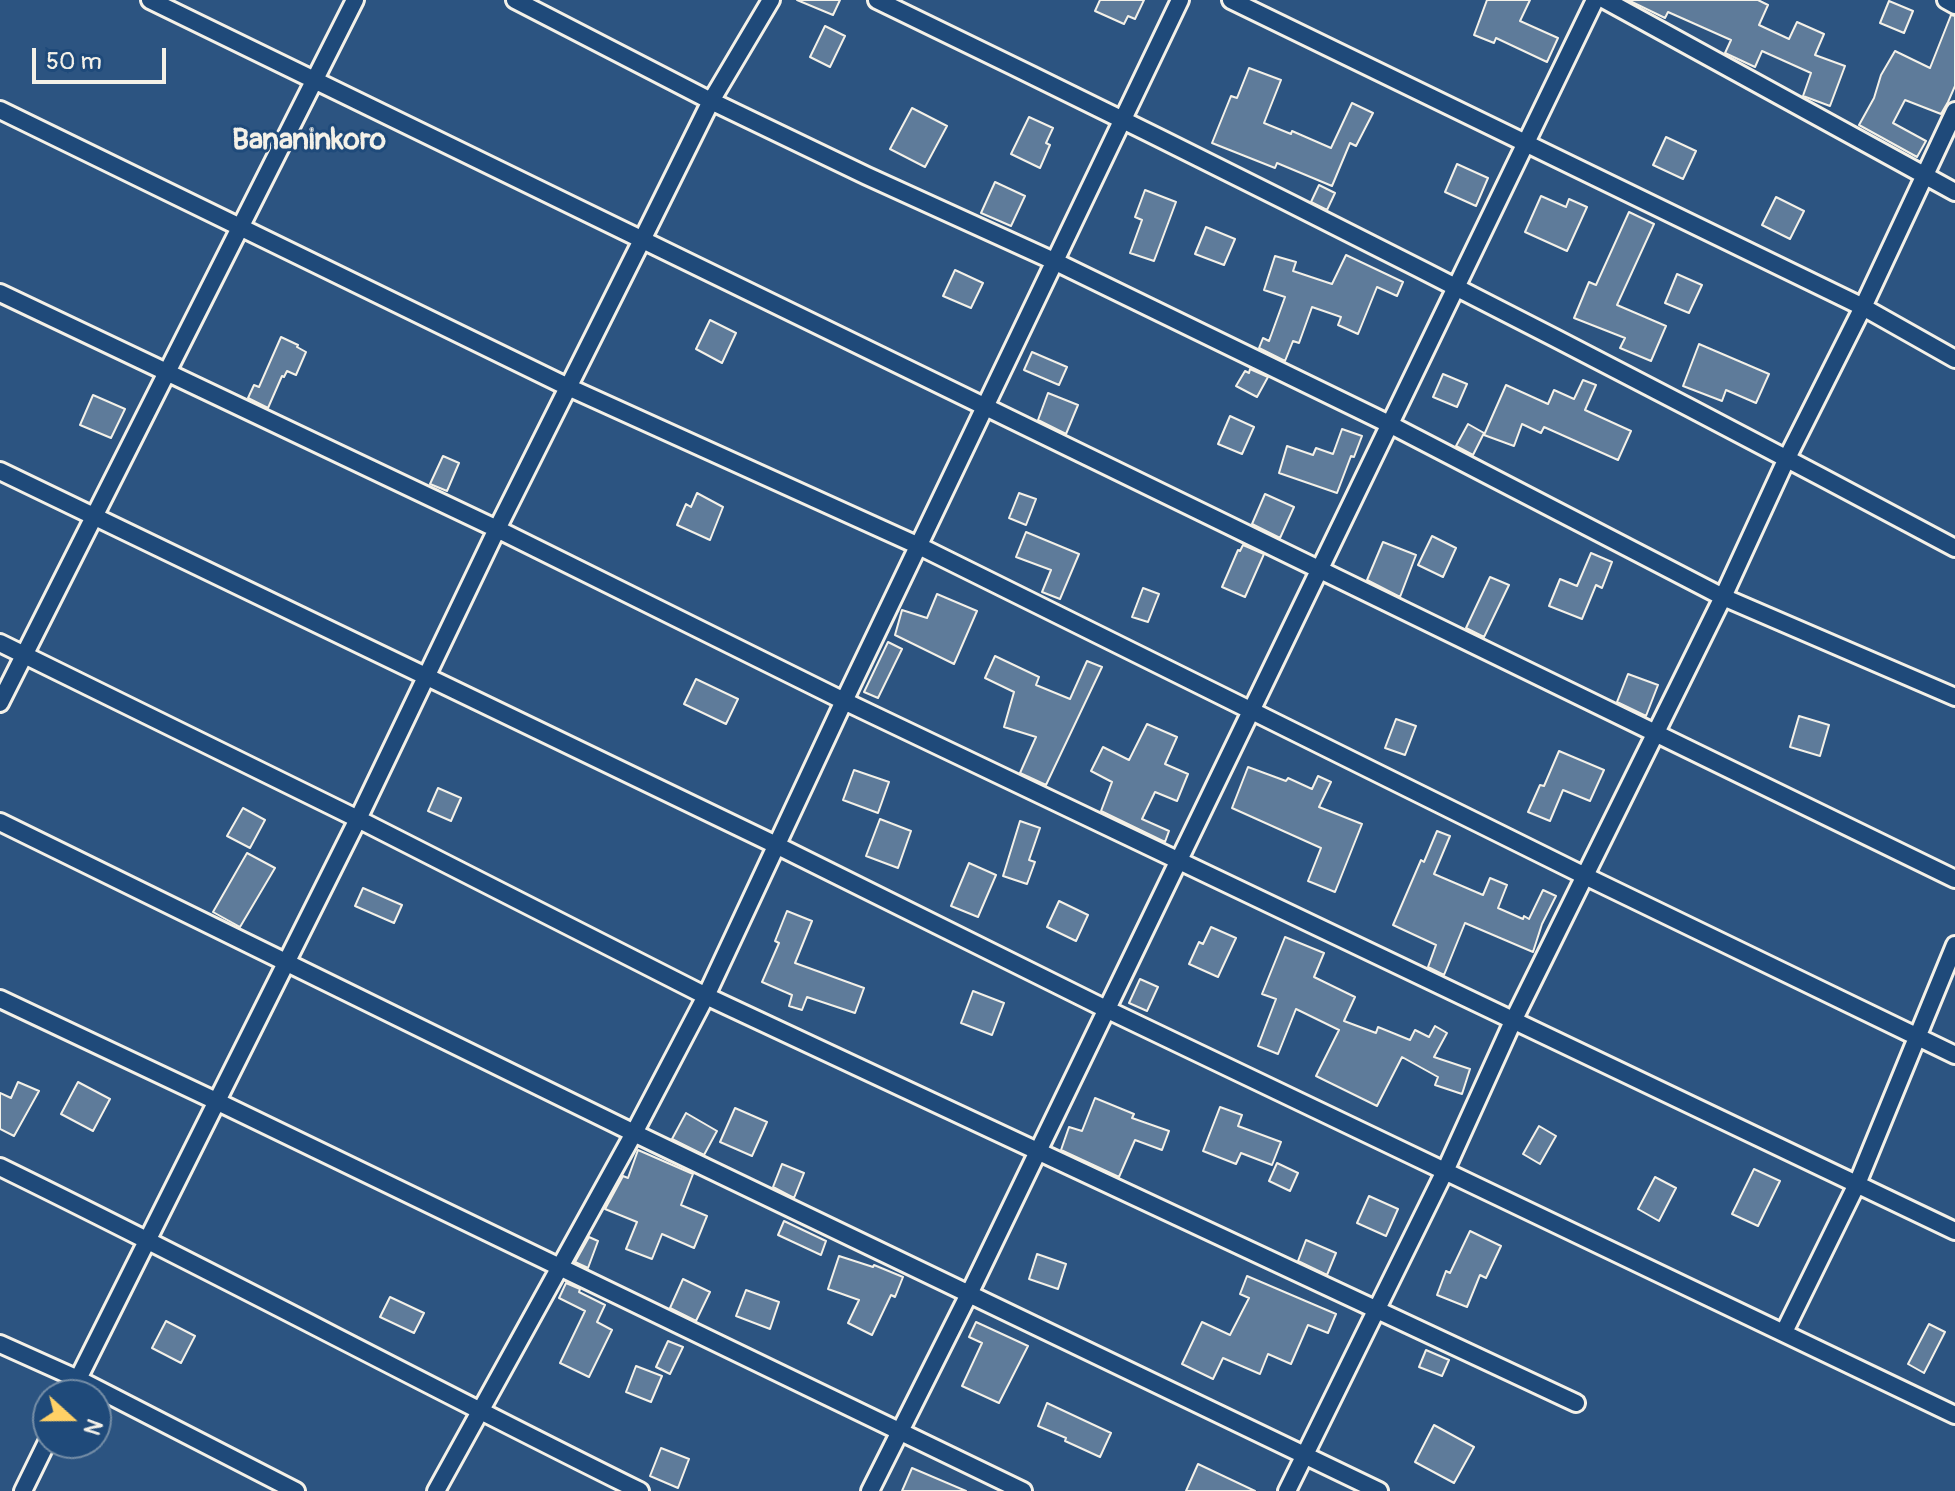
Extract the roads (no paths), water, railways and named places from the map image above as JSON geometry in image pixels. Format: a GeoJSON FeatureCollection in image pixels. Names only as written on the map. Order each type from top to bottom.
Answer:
{"type":"FeatureCollection","features":[{"type":"Feature","properties":{"kind":"street"},"geometry":{"type":"LineString","coordinates":[[150,0],[1955,879]]}},
{"type":"Feature","properties":{"kind":"street"},"geometry":{"type":"LineString","coordinates":[[0,703],[355,0]]}},
{"type":"Feature","properties":{"kind":"street"},"geometry":{"type":"LineString","coordinates":[[515,0],[711,101],[1056,262],[1391,425],[1723,597],[1955,697]]}},
{"type":"Feature","properties":{"kind":"street"},"geometry":{"type":"LineString","coordinates":[[0,1344],[78,1379],[711,101],[771,0]]}},
{"type":"Feature","properties":{"kind":"street"},"geometry":{"type":"LineString","coordinates":[[877,0],[1124,118],[1787,458],[1955,548]]}},
{"type":"Feature","properties":{"kind":"street"},"geometry":{"type":"LineString","coordinates":[[436,1491],[706,996],[1180,0]]}},
{"type":"Feature","properties":{"kind":"street"},"geometry":{"type":"LineString","coordinates":[[1231,0],[1863,307],[1955,359]]}},
{"type":"Feature","properties":{"kind":"street"},"geometry":{"type":"LineString","coordinates":[[870,1491],[1108,1010],[1595,0]]}},
{"type":"Feature","properties":{"kind":"street"},"geometry":{"type":"LineString","coordinates":[[1605,0],[1955,192]]}},
{"type":"Feature","properties":{"kind":"street"},"geometry":{"type":"LineString","coordinates":[[1946,0],[1955,5]]}},
{"type":"Feature","properties":{"kind":"street"},"geometry":{"type":"LineString","coordinates":[[0,110],[568,387],[919,546],[1585,876],[1955,1055]]}},
{"type":"Feature","properties":{"kind":"street"},"geometry":{"type":"LineString","coordinates":[[1287,1491],[1446,1169],[1514,1019],[1723,597],[1955,111]]}},
{"type":"Feature","properties":{"kind":"street"},"geometry":{"type":"LineString","coordinates":[[0,293],[497,529],[844,701],[1955,1231]]}},
{"type":"Feature","properties":{"kind":"street"},"geometry":{"type":"LineString","coordinates":[[0,471],[776,845],[1108,1010],[1955,1415]]}},
{"type":"Feature","properties":{"kind":"street"},"geometry":{"type":"LineString","coordinates":[[0,643],[358,819],[706,996],[1576,1403]]}},
{"type":"Feature","properties":{"kind":"street"},"geometry":{"type":"LineString","coordinates":[[0,822],[634,1133],[1379,1491]]}},
{"type":"Feature","properties":{"kind":"street"},"geometry":{"type":"LineString","coordinates":[[1784,1332],[1857,1184],[1955,945]]}},
{"type":"Feature","properties":{"kind":"street"},"geometry":{"type":"LineString","coordinates":[[0,999],[1023,1491]]}},
{"type":"Feature","properties":{"kind":"street"},"geometry":{"type":"LineString","coordinates":[[0,1167],[148,1239],[640,1491]]}},
{"type":"Feature","properties":{"kind":"street"},"geometry":{"type":"LineString","coordinates":[[112,1396],[296,1491]]}},
{"type":"Feature","properties":{"kind":"street"},"geometry":{"type":"LineString","coordinates":[[23,1491],[39,1459]]}},
{"type":"Feature","properties":{"kind":"district","name":"Bananinkoro"},"geometry":{"type":"Point","coordinates":[309,141]}}]}
